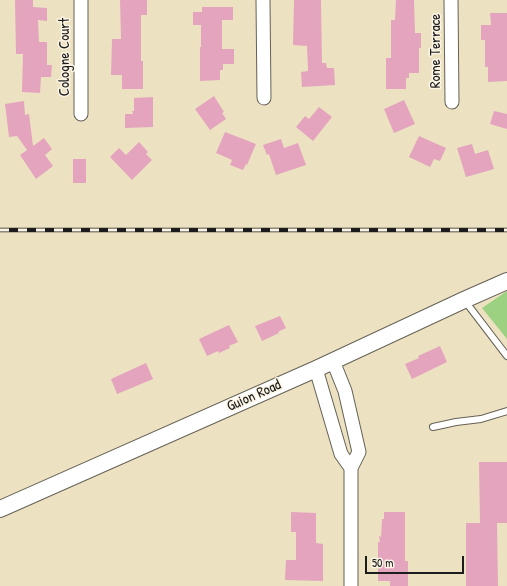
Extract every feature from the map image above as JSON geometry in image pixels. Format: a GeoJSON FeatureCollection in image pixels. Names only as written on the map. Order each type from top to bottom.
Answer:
{"type":"FeatureCollection","features":[{"type":"Feature","properties":{"kind":"street","name":"Cologne Court"},"geometry":{"type":"LineString","coordinates":[[81,0],[81,114]]}},
{"type":"Feature","properties":{"kind":"street"},"geometry":{"type":"LineString","coordinates":[[263,0],[264,98]]}},
{"type":"Feature","properties":{"kind":"street","name":"Rome Terrace"},"geometry":{"type":"LineString","coordinates":[[452,0],[452,102]]}},
{"type":"Feature","properties":{"kind":"street","name":"Guion Road"},"geometry":{"type":"LineString","coordinates":[[0,509],[334,361],[507,281]]}},
{"type":"Feature","properties":{"kind":"street"},"geometry":{"type":"LineString","coordinates":[[334,361],[345,391],[359,452],[351,468],[351,586]]}},
{"type":"Feature","properties":{"kind":"street"},"geometry":{"type":"LineString","coordinates":[[316,369],[341,454],[351,468]]}},
{"type":"Feature","properties":{"kind":"lane"},"geometry":{"type":"LineString","coordinates":[[464,300],[507,356]]}},
{"type":"Feature","properties":{"kind":"lane"},"geometry":{"type":"LineString","coordinates":[[433,427],[481,419],[507,411]]}},
{"type":"Feature","properties":{"kind":"green space"},"geometry":{"type":"Polygon","coordinates":[[[507,291],[507,339],[482,308],[507,291]]]}},
{"type":"Feature","properties":{"kind":"building"},"geometry":{"type":"Polygon","coordinates":[[[15,0],[33,0],[33,7],[47,8],[47,21],[38,20],[39,42],[47,42],[47,65],[52,65],[51,77],[41,77],[40,93],[22,92],[23,54],[16,54],[15,0]]]}},
{"type":"Feature","properties":{"kind":"building"},"geometry":{"type":"Polygon","coordinates":[[[120,0],[147,0],[147,15],[141,15],[141,61],[143,61],[143,89],[122,89],[122,75],[111,75],[112,39],[121,39],[120,0]]]}},
{"type":"Feature","properties":{"kind":"building"},"geometry":{"type":"Polygon","coordinates":[[[294,0],[321,0],[322,63],[326,63],[327,68],[334,68],[335,85],[302,87],[301,72],[308,71],[307,46],[293,45],[294,0]]]}},
{"type":"Feature","properties":{"kind":"building"},"geometry":{"type":"Polygon","coordinates":[[[396,0],[414,0],[415,33],[421,33],[421,48],[419,48],[419,73],[409,73],[409,78],[406,78],[406,89],[386,89],[386,58],[391,58],[391,20],[395,20],[396,0]]]}},
{"type":"Feature","properties":{"kind":"building"},"geometry":{"type":"Polygon","coordinates":[[[202,7],[233,7],[233,20],[222,20],[222,49],[234,49],[234,64],[223,64],[223,70],[220,70],[220,80],[200,81],[201,25],[193,25],[193,12],[202,12],[202,7]]]}},
{"type":"Feature","properties":{"kind":"building"},"geometry":{"type":"Polygon","coordinates":[[[490,13],[507,13],[507,81],[488,82],[488,67],[485,67],[485,40],[481,40],[481,25],[491,25],[490,13]]]}},
{"type":"Feature","properties":{"kind":"building"},"geometry":{"type":"Polygon","coordinates":[[[214,96],[224,112],[222,113],[226,119],[210,130],[195,109],[214,96]]]}},
{"type":"Feature","properties":{"kind":"building"},"geometry":{"type":"Polygon","coordinates":[[[153,97],[153,127],[125,128],[125,114],[133,114],[134,98],[153,97]]]}},
{"type":"Feature","properties":{"kind":"building"},"geometry":{"type":"Polygon","coordinates":[[[404,100],[415,124],[394,133],[384,109],[404,100]]]}},
{"type":"Feature","properties":{"kind":"building"},"geometry":{"type":"Polygon","coordinates":[[[24,101],[25,115],[29,114],[33,146],[44,138],[52,149],[45,155],[53,166],[36,179],[20,155],[27,150],[17,136],[9,137],[5,104],[24,101]]]}},
{"type":"Feature","properties":{"kind":"building"},"geometry":{"type":"Polygon","coordinates":[[[319,107],[332,117],[313,141],[296,127],[305,116],[309,119],[319,107]]]}},
{"type":"Feature","properties":{"kind":"building"},"geometry":{"type":"Polygon","coordinates":[[[494,111],[507,114],[507,129],[490,124],[494,111]]]}},
{"type":"Feature","properties":{"kind":"building"},"geometry":{"type":"Polygon","coordinates":[[[225,132],[256,144],[247,165],[246,164],[243,170],[230,165],[232,160],[216,153],[225,132]]]}},
{"type":"Feature","properties":{"kind":"building"},"geometry":{"type":"Polygon","coordinates":[[[419,136],[446,148],[440,161],[434,159],[430,167],[409,157],[419,136]]]}},
{"type":"Feature","properties":{"kind":"building"},"geometry":{"type":"Polygon","coordinates":[[[281,139],[284,148],[298,143],[306,165],[276,175],[269,154],[267,155],[263,145],[281,139]]]}},
{"type":"Feature","properties":{"kind":"building"},"geometry":{"type":"Polygon","coordinates":[[[139,142],[148,152],[146,154],[152,160],[132,180],[110,157],[119,148],[126,155],[139,142]]]}},
{"type":"Feature","properties":{"kind":"building"},"geometry":{"type":"Polygon","coordinates":[[[472,144],[475,154],[488,150],[494,169],[466,177],[457,148],[472,144]]]}},
{"type":"Feature","properties":{"kind":"building"},"geometry":{"type":"Polygon","coordinates":[[[73,159],[86,159],[86,183],[73,183],[73,159]]]}},
{"type":"Feature","properties":{"kind":"building"},"geometry":{"type":"Polygon","coordinates":[[[280,316],[286,328],[262,341],[255,326],[280,316]]]}},
{"type":"Feature","properties":{"kind":"building"},"geometry":{"type":"Polygon","coordinates":[[[229,325],[238,342],[219,353],[218,351],[207,356],[199,339],[229,325]]]}},
{"type":"Feature","properties":{"kind":"building"},"geometry":{"type":"Polygon","coordinates":[[[440,346],[447,362],[412,379],[405,364],[440,346]]]}},
{"type":"Feature","properties":{"kind":"building"},"geometry":{"type":"Polygon","coordinates":[[[146,363],[153,379],[117,394],[111,379],[146,363]]]}},
{"type":"Feature","properties":{"kind":"building"},"geometry":{"type":"Polygon","coordinates":[[[479,462],[507,462],[507,523],[497,523],[498,586],[466,586],[466,523],[480,523],[479,462]]]}},
{"type":"Feature","properties":{"kind":"building"},"geometry":{"type":"Polygon","coordinates":[[[291,512],[316,513],[316,543],[323,544],[323,581],[285,580],[286,560],[296,560],[296,532],[291,532],[291,512]]]}},
{"type":"Feature","properties":{"kind":"building"},"geometry":{"type":"Polygon","coordinates":[[[384,512],[405,512],[405,561],[408,561],[408,586],[390,586],[390,581],[378,581],[378,542],[380,542],[379,536],[381,537],[384,512]]]}},
{"type":"Feature","properties":{"kind":"railway"},"geometry":{"type":"LineString","coordinates":[[0,230],[507,230]]}}]}
